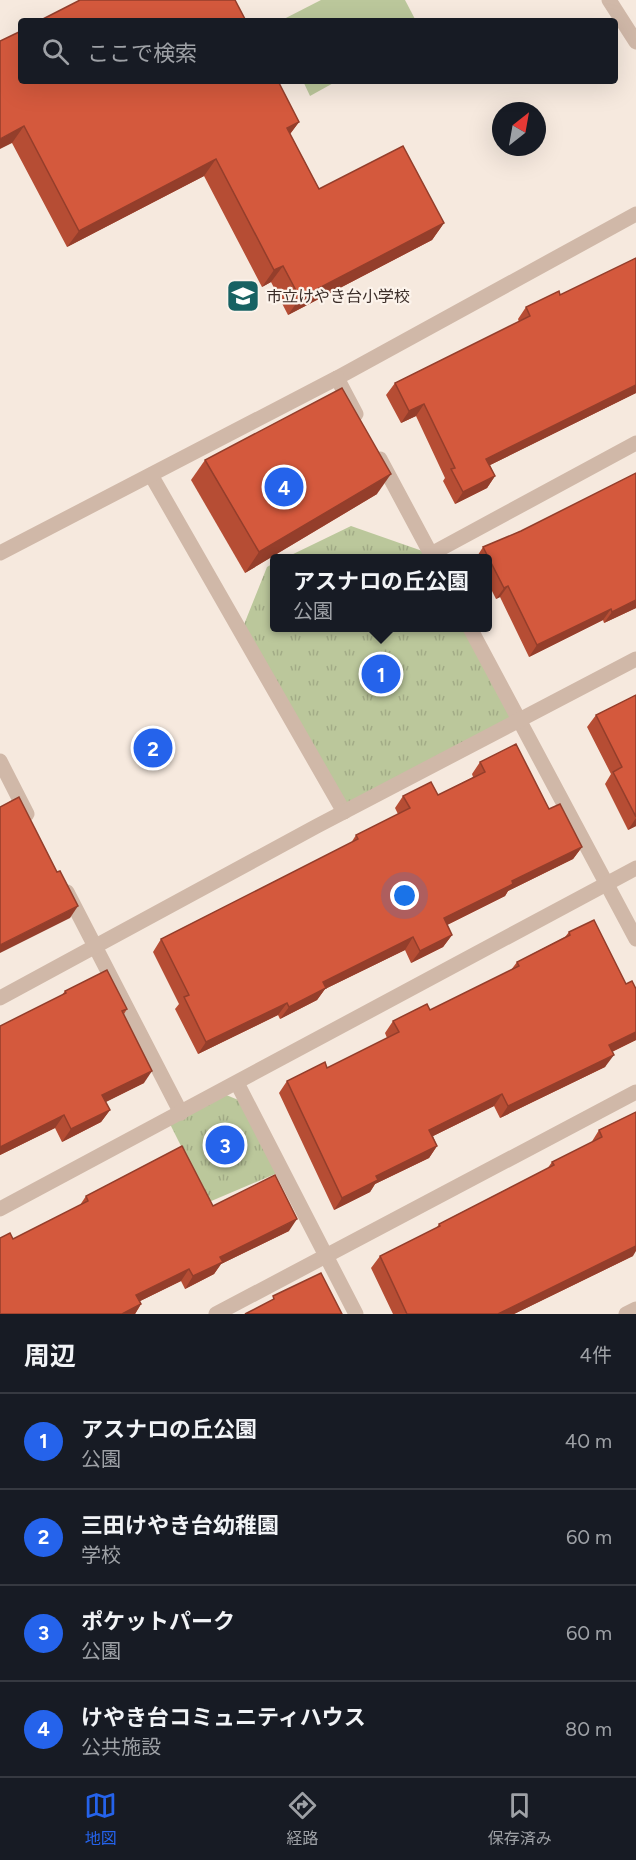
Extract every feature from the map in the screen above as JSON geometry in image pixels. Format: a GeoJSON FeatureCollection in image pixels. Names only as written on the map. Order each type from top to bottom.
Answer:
{"type":"FeatureCollection","features":[{"type":"Feature","properties":{"kind":"street"},"geometry":{"type":"LineString","coordinates":[[609,0],[636,42]]}},
{"type":"Feature","properties":{"kind":"street"},"geometry":{"type":"LineString","coordinates":[[0,553],[337,378],[636,214]]}},
{"type":"Feature","properties":{"kind":"street"},"geometry":{"type":"LineString","coordinates":[[337,378],[364,430]]}},
{"type":"Feature","properties":{"kind":"street"},"geometry":{"type":"LineString","coordinates":[[436,554],[636,443]]}},
{"type":"Feature","properties":{"kind":"street"},"geometry":{"type":"LineString","coordinates":[[375,451],[431,554]]}},
{"type":"Feature","properties":{"kind":"street"},"geometry":{"type":"LineString","coordinates":[[151,475],[344,812]]}},
{"type":"Feature","properties":{"kind":"street"},"geometry":{"type":"LineString","coordinates":[[473,632],[636,939]]}},
{"type":"Feature","properties":{"kind":"street"},"geometry":{"type":"LineString","coordinates":[[0,998],[344,812],[636,659]]}},
{"type":"Feature","properties":{"kind":"street"},"geometry":{"type":"LineString","coordinates":[[2,770],[32,824]]}},
{"type":"Feature","properties":{"kind":"street"},"geometry":{"type":"LineString","coordinates":[[0,1209],[636,868]]}},
{"type":"Feature","properties":{"kind":"street"},"geometry":{"type":"LineString","coordinates":[[58,875],[181,1113]]}},
{"type":"Feature","properties":{"kind":"street"},"geometry":{"type":"LineString","coordinates":[[237,1083],[356,1314]]}},
{"type":"Feature","properties":{"kind":"street"},"geometry":{"type":"LineString","coordinates":[[216,1314],[636,1092]]}},
{"type":"Feature","properties":{"kind":"street"},"geometry":{"type":"LineString","coordinates":[[626,1314],[636,1309]]}},
{"type":"Feature","properties":{"kind":"green space"},"geometry":{"type":"Polygon","coordinates":[[[321,0],[405,0],[414,18],[286,18],[321,0]]]}},
{"type":"Feature","properties":{"kind":"green space"},"geometry":{"type":"Polygon","coordinates":[[[304,84],[332,84],[310,96],[304,84]]]}},
{"type":"Feature","properties":{"kind":"green space"},"geometry":{"type":"Polygon","coordinates":[[[351,526],[431,554],[293,554],[351,526]]]}},
{"type":"Feature","properties":{"kind":"green space"},"geometry":{"type":"Polygon","coordinates":[[[270,565],[270,632],[472,632],[520,720],[344,812],[243,627],[267,567],[270,565]]]}},
{"type":"Feature","properties":{"kind":"green space"},"geometry":{"type":"Polygon","coordinates":[[[219,1092],[248,1104],[282,1171],[209,1202],[168,1120],[219,1092]]]}},
{"type":"Feature","properties":{"kind":"building"},"geometry":{"type":"Polygon","coordinates":[[[80,0],[235,0],[244,18],[45,18],[80,0]]]}},
{"type":"Feature","properties":{"kind":"building"},"geometry":{"type":"Polygon","coordinates":[[[18,32],[18,84],[280,84],[299,122],[287,128],[319,189],[403,146],[444,223],[300,298],[283,266],[274,270],[216,159],[79,231],[24,126],[0,139],[0,41],[18,32]]]}},
{"type":"Feature","properties":{"kind":"building"},"geometry":{"type":"Polygon","coordinates":[[[636,258],[636,385],[486,459],[495,476],[463,492],[451,469],[455,468],[424,404],[409,411],[395,383],[530,316],[526,307],[559,291],[560,295],[636,258]]]}},
{"type":"Feature","properties":{"kind":"building"},"geometry":{"type":"Polygon","coordinates":[[[342,388],[391,474],[259,552],[205,460],[342,388]]]}},
{"type":"Feature","properties":{"kind":"building"},"geometry":{"type":"Polygon","coordinates":[[[636,473],[636,600],[612,612],[611,609],[537,645],[508,586],[504,588],[492,565],[492,554],[487,554],[483,547],[521,531],[636,473]]]}},
{"type":"Feature","properties":{"kind":"building"},"geometry":{"type":"Polygon","coordinates":[[[636,695],[636,817],[613,772],[622,767],[596,715],[636,695]]]}},
{"type":"Feature","properties":{"kind":"building"},"geometry":{"type":"Polygon","coordinates":[[[516,744],[549,809],[560,804],[582,847],[444,918],[452,935],[420,951],[413,937],[323,982],[326,988],[289,1007],[287,1003],[206,1042],[184,997],[189,995],[161,939],[358,839],[356,835],[410,808],[403,796],[431,782],[438,795],[485,772],[480,762],[516,744]]]}},
{"type":"Feature","properties":{"kind":"building"},"geometry":{"type":"Polygon","coordinates":[[[19,797],[57,872],[60,871],[78,906],[0,945],[0,807],[19,797]]]}},
{"type":"Feature","properties":{"kind":"building"},"geometry":{"type":"Polygon","coordinates":[[[594,920],[626,984],[632,981],[636,989],[636,1032],[609,1045],[614,1055],[508,1106],[502,1094],[429,1130],[437,1146],[376,1176],[378,1180],[342,1198],[287,1081],[325,1062],[327,1068],[399,1032],[393,1021],[427,1004],[430,1010],[519,966],[517,962],[594,920]]]}},
{"type":"Feature","properties":{"kind":"building"},"geometry":{"type":"Polygon","coordinates":[[[107,970],[127,1009],[122,1011],[152,1071],[102,1095],[110,1110],[71,1129],[64,1115],[0,1147],[0,1026],[107,970]]]}},
{"type":"Feature","properties":{"kind":"building"},"geometry":{"type":"Polygon","coordinates":[[[636,1112],[636,1246],[498,1314],[407,1314],[380,1256],[554,1165],[552,1162],[602,1137],[599,1130],[636,1112]]]}},
{"type":"Feature","properties":{"kind":"building"},"geometry":{"type":"Polygon","coordinates":[[[182,1146],[213,1206],[275,1175],[297,1219],[220,1257],[223,1262],[193,1276],[189,1269],[136,1295],[141,1304],[122,1314],[0,1314],[0,1238],[10,1233],[13,1239],[88,1201],[86,1196],[182,1146]]]}},
{"type":"Feature","properties":{"kind":"building"},"geometry":{"type":"Polygon","coordinates":[[[321,1273],[342,1314],[245,1314],[274,1299],[273,1296],[321,1273]]]}},
{"type":"Feature","properties":{"kind":"place","name":"市立けやき台小学校"},"geometry":{"type":"Point","coordinates":[243,296]}},
{"type":"Feature","properties":{"kind":"place","name":"けやき台コミュニティハウス"},"geometry":{"type":"Point","coordinates":[284,487]}},
{"type":"Feature","properties":{"kind":"place","name":"アスナロの丘公園"},"geometry":{"type":"Point","coordinates":[381,674]}},
{"type":"Feature","properties":{"kind":"place","name":"三田けやき台幼稚園"},"geometry":{"type":"Point","coordinates":[153,748]}},
{"type":"Feature","properties":{"kind":"place","name":"ポケットパーク"},"geometry":{"type":"Point","coordinates":[225,1145]}}]}
